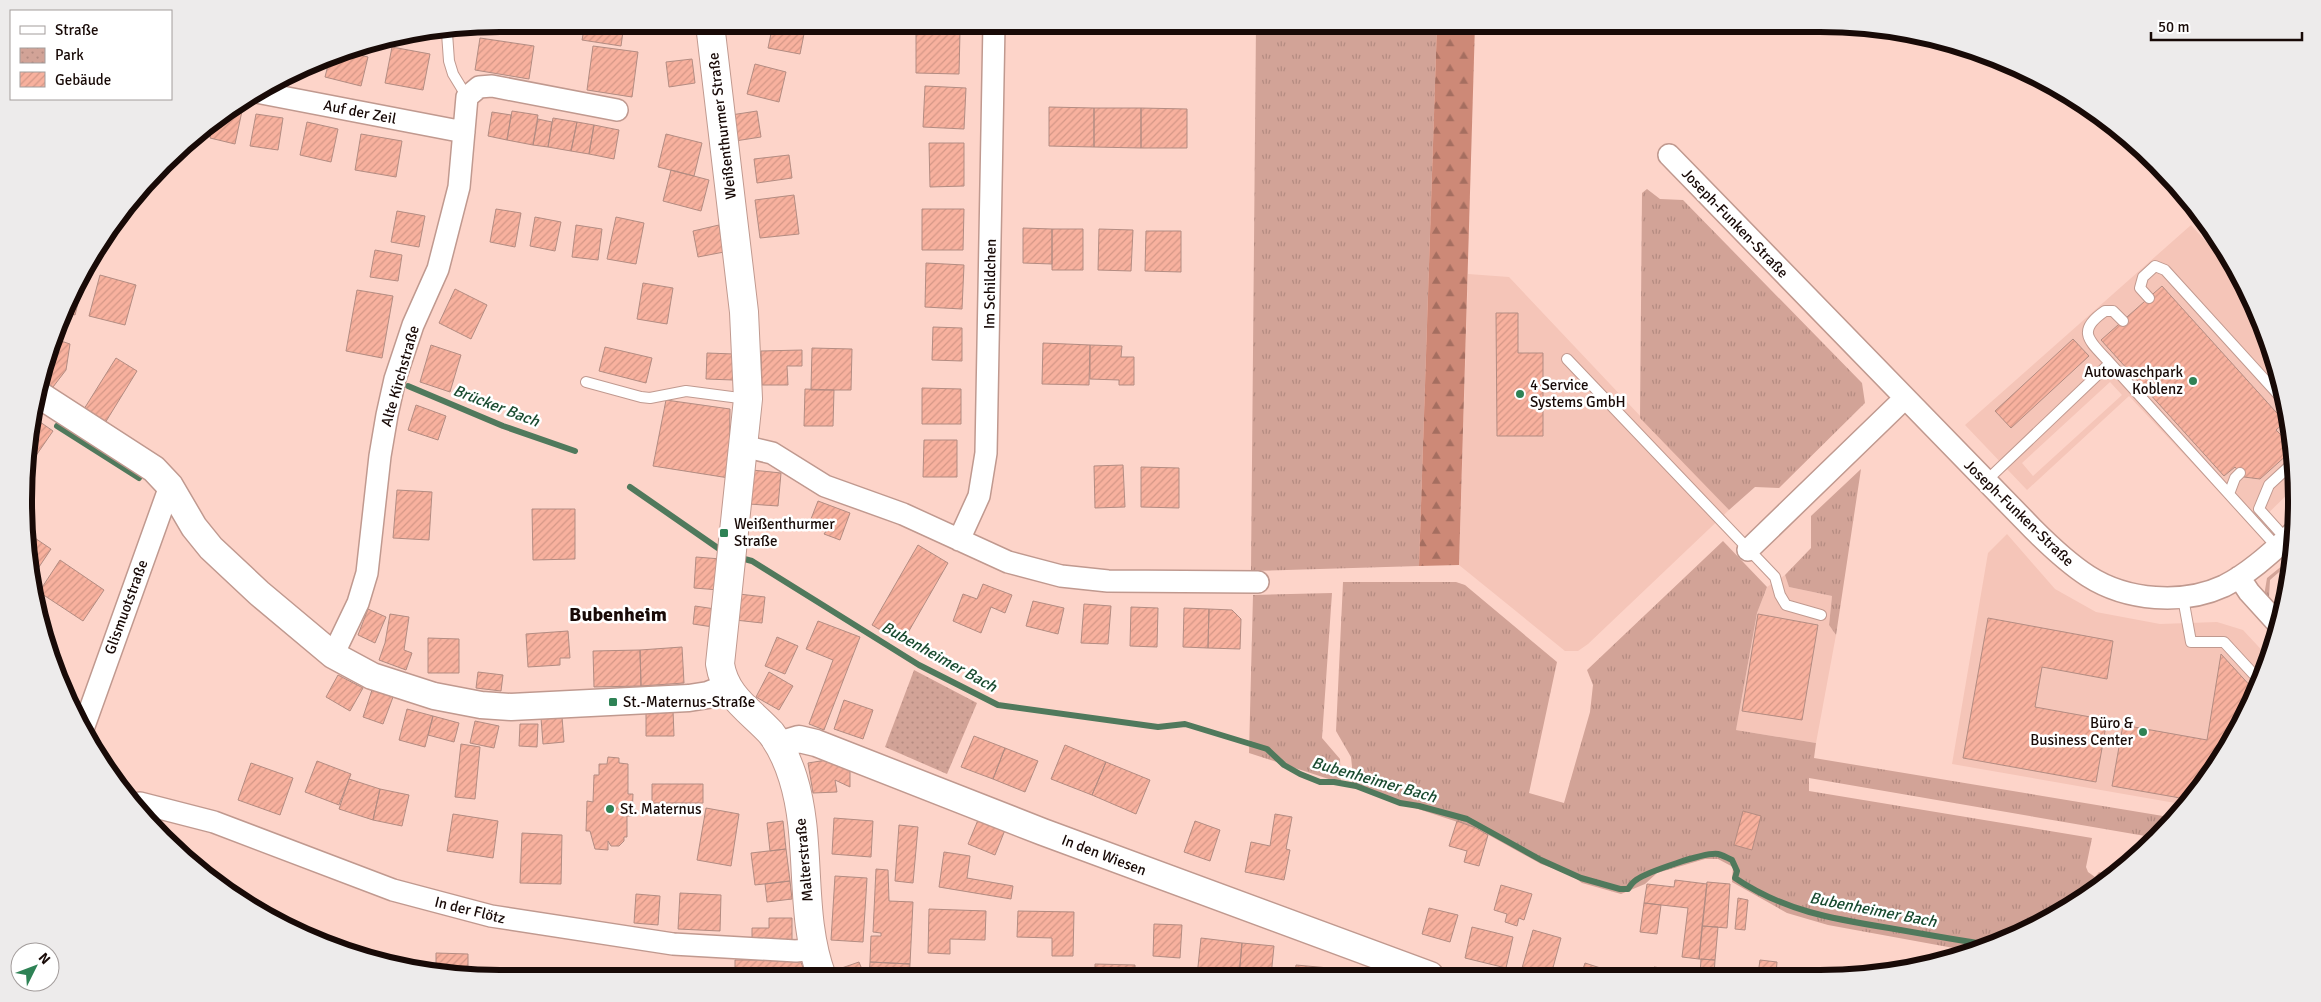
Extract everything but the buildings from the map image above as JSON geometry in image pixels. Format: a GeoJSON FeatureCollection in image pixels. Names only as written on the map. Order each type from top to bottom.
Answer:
{"type":"FeatureCollection","features":[{"type":"Feature","properties":{"kind":"main road","name":"Weißenthurmer Straße"},"geometry":{"type":"LineString","coordinates":[[711,32],[744,312],[748,399],[720,656],[722,672],[728,687],[740,704],[770,733],[779,746]]}},
{"type":"Feature","properties":{"kind":"main road","name":"Malterstraße"},"geometry":{"type":"LineString","coordinates":[[779,746],[793,778],[799,807],[810,923],[820,970]]}},
{"type":"Feature","properties":{"kind":"street","name":"Im Schildchen"},"geometry":{"type":"LineString","coordinates":[[959,540],[979,496],[986,453],[994,32]]}},
{"type":"Feature","properties":{"kind":"street"},"geometry":{"type":"LineString","coordinates":[[467,96],[479,87],[492,86],[617,110]]}},
{"type":"Feature","properties":{"kind":"street","name":"Auf der Zeil"},"geometry":{"type":"LineString","coordinates":[[268,94],[464,132]]}},
{"type":"Feature","properties":{"kind":"street","name":"Alte Kirchstraße"},"geometry":{"type":"LineString","coordinates":[[333,654],[358,603],[367,574],[380,456],[387,415],[395,379],[413,325],[438,269],[459,187],[467,96]]}},
{"type":"Feature","properties":{"kind":"street","name":"Joseph-Funken-Straße"},"geometry":{"type":"LineString","coordinates":[[1669,155],[1985,482],[2051,547],[2090,578],[2131,593],[2158,598],[2183,598],[2213,590],[2239,577],[2286,540]]}},
{"type":"Feature","properties":{"kind":"street"},"geometry":{"type":"LineString","coordinates":[[44,398],[154,469],[170,486],[194,527],[211,548],[259,592],[333,654],[372,676],[404,688],[480,705],[511,707],[689,698],[708,695],[728,687]]}},
{"type":"Feature","properties":{"kind":"street"},"geometry":{"type":"LineString","coordinates":[[1748,550],[1904,398]]}},
{"type":"Feature","properties":{"kind":"street"},"geometry":{"type":"LineString","coordinates":[[743,446],[772,453],[825,486],[903,514],[1026,568],[1086,580],[1258,582]]}},
{"type":"Feature","properties":{"kind":"street","name":"Glismuotstraße"},"geometry":{"type":"LineString","coordinates":[[87,719],[170,486]]}},
{"type":"Feature","properties":{"kind":"street"},"geometry":{"type":"LineString","coordinates":[[2239,577],[2249,592],[2274,619]]}},
{"type":"Feature","properties":{"kind":"street","name":"In den Wiesen"},"geometry":{"type":"LineString","coordinates":[[779,746],[800,739],[816,743],[1389,968]]}},
{"type":"Feature","properties":{"kind":"street","name":"In der Flötz"},"geometry":{"type":"LineString","coordinates":[[144,804],[214,822],[393,890],[491,916],[526,923],[673,944],[796,951],[814,949]]}},
{"type":"Feature","properties":{"kind":"lane"},"geometry":{"type":"LineString","coordinates":[[446,36],[449,61],[453,74],[467,96]]}},
{"type":"Feature","properties":{"kind":"lane"},"geometry":{"type":"LineString","coordinates":[[2148,298],[2140,288],[2144,278],[2155,266],[2165,270],[2275,391]]}},
{"type":"Feature","properties":{"kind":"lane"},"geometry":{"type":"LineString","coordinates":[[2123,320],[2113,311],[2105,311],[2088,325],[2089,339],[2229,494],[2286,540]]}},
{"type":"Feature","properties":{"kind":"lane"},"geometry":{"type":"LineString","coordinates":[[1567,359],[1774,577],[1780,595],[1786,605],[1821,615]]}},
{"type":"Feature","properties":{"kind":"lane"},"geometry":{"type":"LineString","coordinates":[[1985,482],[2110,363]]}},
{"type":"Feature","properties":{"kind":"lane"},"geometry":{"type":"LineString","coordinates":[[586,382],[650,398],[686,391],[748,399]]}},
{"type":"Feature","properties":{"kind":"lane"},"geometry":{"type":"LineString","coordinates":[[2286,540],[2259,509],[2269,485],[2287,469]]}},
{"type":"Feature","properties":{"kind":"lane"},"geometry":{"type":"LineString","coordinates":[[2229,494],[2235,478],[2240,473]]}},
{"type":"Feature","properties":{"kind":"lane"},"geometry":{"type":"LineString","coordinates":[[2183,598],[2191,642],[2224,642],[2255,675]]}},
{"type":"Feature","properties":{"kind":"shaded area"},"geometry":{"type":"Polygon","coordinates":[[[2191,225],[2219,256],[2226,267],[2253,322],[2264,350],[2273,380],[2284,440],[2288,494],[2253,528],[2129,396],[2027,490],[1965,425],[2191,225]],[[2110,382],[2022,463],[2033,476],[2122,395],[2110,382]]]}},
{"type":"Feature","properties":{"kind":"shaded area"},"geometry":{"type":"Polygon","coordinates":[[[1468,274],[1509,277],[1729,510],[1588,644],[1578,651],[1565,651],[1459,565],[1468,274]]]}},
{"type":"Feature","properties":{"kind":"shaded area"},"geometry":{"type":"Polygon","coordinates":[[[2007,534],[2055,589],[2096,612],[2160,624],[2217,622],[2243,630],[2264,652],[2253,680],[2226,735],[2210,761],[2178,803],[1952,764],[1988,553],[2007,534]]]}},
{"type":"Feature","properties":{"kind":"shaded area"},"geometry":{"type":"Polygon","coordinates":[[[1785,575],[1789,587],[1832,596],[1829,625],[1836,635],[1816,743],[1736,730],[1757,613],[1767,587],[1785,575]]]}},
{"type":"Feature","properties":{"kind":"green space"},"geometry":{"type":"Polygon","coordinates":[[[1256,32],[1437,32],[1419,566],[1251,571],[1256,32]]]}},
{"type":"Feature","properties":{"kind":"green space"},"geometry":{"type":"Polygon","coordinates":[[[1437,32],[1475,32],[1459,565],[1419,566],[1437,32]]]}},
{"type":"Feature","properties":{"kind":"green space"},"geometry":{"type":"Polygon","coordinates":[[[1647,189],[1660,199],[1683,200],[1862,383],[1865,403],[1779,488],[1755,487],[1729,510],[1640,418],[1642,193],[1647,189]]]}},
{"type":"Feature","properties":{"kind":"green space"},"geometry":{"type":"Polygon","coordinates":[[[1861,469],[1836,635],[1829,625],[1832,596],[1789,587],[1785,575],[1811,548],[1811,516],[1861,469]]]}},
{"type":"Feature","properties":{"kind":"green space"},"geometry":{"type":"Polygon","coordinates":[[[1723,541],[1767,587],[1757,613],[1736,730],[1816,743],[1814,758],[2166,816],[2147,836],[1809,778],[1809,791],[2092,838],[2086,867],[2088,872],[2095,877],[2099,872],[2104,874],[2054,907],[2027,921],[1999,934],[1958,949],[1828,925],[1787,913],[1732,882],[1733,867],[1718,859],[1705,859],[1657,873],[1645,884],[1621,894],[1582,883],[1570,874],[1541,864],[1476,828],[1351,787],[1353,776],[1351,757],[1336,731],[1343,582],[1456,582],[1465,585],[1557,662],[1529,793],[1564,803],[1590,712],[1593,685],[1587,670],[1723,541]]]}},
{"type":"Feature","properties":{"kind":"green space"},"geometry":{"type":"Polygon","coordinates":[[[2284,565],[2283,569],[2270,580],[2269,597],[2264,596],[2267,578],[2284,565]]]}},
{"type":"Feature","properties":{"kind":"green space"},"geometry":{"type":"Polygon","coordinates":[[[1332,593],[1322,738],[1340,759],[1341,783],[1249,753],[1253,595],[1332,593]]]}},
{"type":"Feature","properties":{"kind":"green space"},"geometry":{"type":"Polygon","coordinates":[[[914,670],[977,703],[947,774],[885,747],[914,670]]]}},
{"type":"Feature","properties":{"kind":"waterway","name":"Brücker Bach"},"geometry":{"type":"LineString","coordinates":[[408,386],[503,426],[575,451]]}},
{"type":"Feature","properties":{"kind":"waterway","name":"Brücker Bach"},"geometry":{"type":"LineString","coordinates":[[57,426],[139,478]]}},
{"type":"Feature","properties":{"kind":"waterway","name":"Brücker Bach"},"geometry":{"type":"LineString","coordinates":[[630,487],[725,553]]}},
{"type":"Feature","properties":{"kind":"waterway","name":"Bubenheimer Bach"},"geometry":{"type":"LineString","coordinates":[[737,557],[752,561],[919,665],[998,705],[1158,727],[1185,724],[1267,749],[1284,765],[1320,782],[1334,782],[1356,786],[1400,803],[1467,819],[1541,860],[1581,878],[1620,889],[1628,889],[1636,880],[1663,868],[1689,859],[1718,854],[1732,860],[1737,871],[1735,878],[1753,889],[1790,906],[1848,921],[1977,943]]}},
{"type":"Feature","properties":{"kind":"place","name":"Autowaschpark Koblenz"},"geometry":{"type":"Point","coordinates":[2193,381]}},
{"type":"Feature","properties":{"kind":"place","name":"4 Service Systems GmbH"},"geometry":{"type":"Point","coordinates":[1520,394]}},
{"type":"Feature","properties":{"kind":"place","name":"Weißenthurmer Straße"},"geometry":{"type":"Point","coordinates":[724,533]}},
{"type":"Feature","properties":{"kind":"place","name":"St.-Maternus-Straße"},"geometry":{"type":"Point","coordinates":[613,702]}},
{"type":"Feature","properties":{"kind":"place","name":"Büro & Business Center"},"geometry":{"type":"Point","coordinates":[2143,732]}},
{"type":"Feature","properties":{"kind":"place","name":"St. Maternus"},"geometry":{"type":"Point","coordinates":[610,809]}},
{"type":"Feature","properties":{"kind":"district","name":"Bubenheim"},"geometry":{"type":"Point","coordinates":[618,614]}}]}
